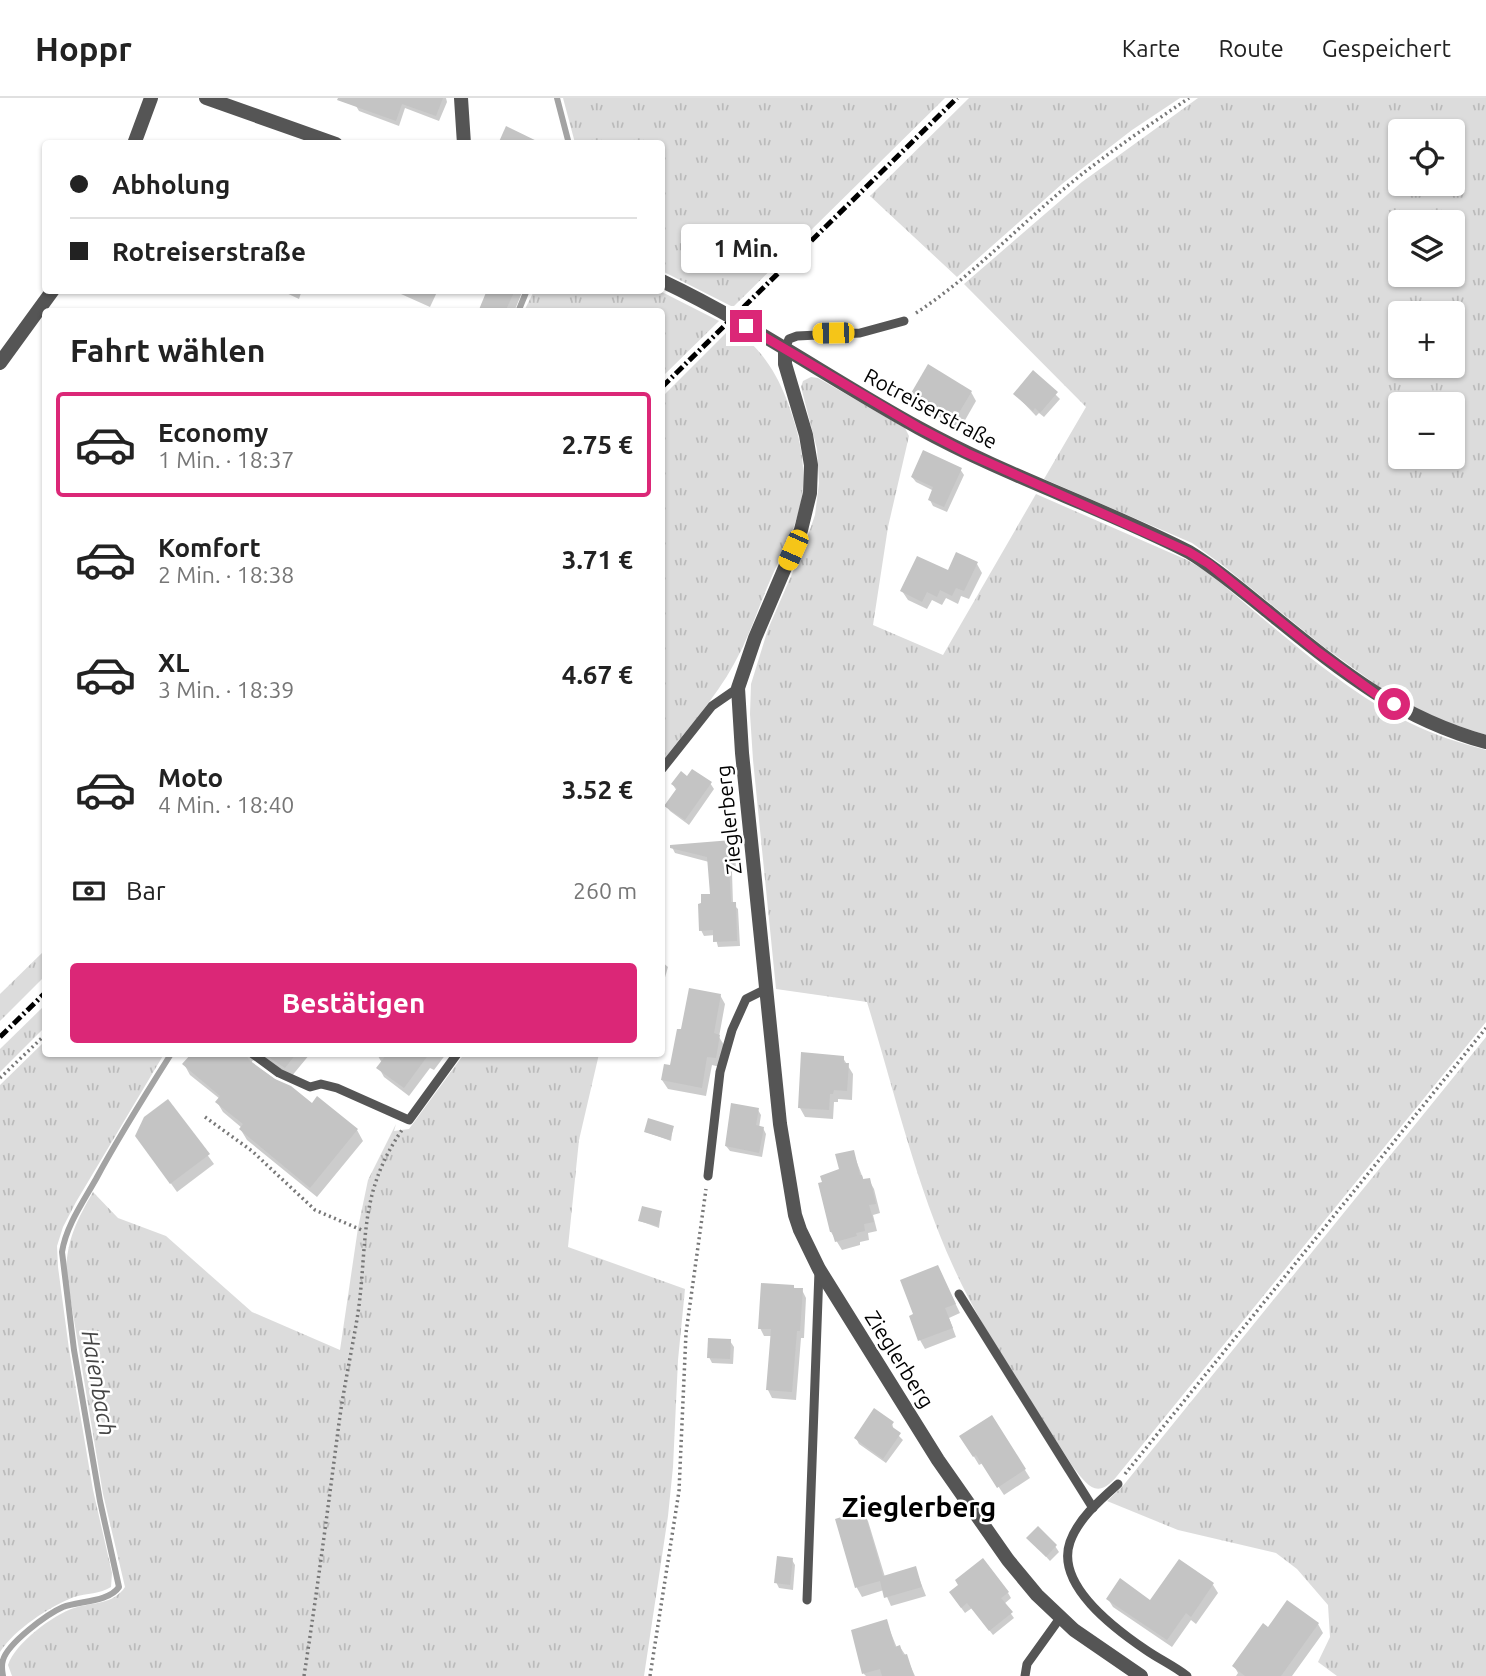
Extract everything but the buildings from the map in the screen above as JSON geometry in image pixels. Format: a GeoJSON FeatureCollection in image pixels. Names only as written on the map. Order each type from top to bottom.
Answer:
{"type":"FeatureCollection","features":[{"type":"Feature","properties":{"kind":"street"},"geometry":{"type":"LineString","coordinates":[[135,140],[151,98]]}},
{"type":"Feature","properties":{"kind":"street"},"geometry":{"type":"LineString","coordinates":[[206,98],[325,140]]}},
{"type":"Feature","properties":{"kind":"street"},"geometry":{"type":"LineString","coordinates":[[461,98],[464,140]]}},
{"type":"Feature","properties":{"kind":"street","name":"Rotreiserstraße"},"geometry":{"type":"LineString","coordinates":[[665,283],[919,428],[1036,485],[1189,552],[1209,564],[1318,652],[1377,695],[1440,728],[1486,742]]}},
{"type":"Feature","properties":{"kind":"street"},"geometry":{"type":"LineString","coordinates":[[0,363],[50,294]]}},
{"type":"Feature","properties":{"kind":"street","name":"Zieglerberg"},"geometry":{"type":"LineString","coordinates":[[785,349],[785,364],[806,435],[811,465],[810,493],[801,530],[750,651],[738,688],[766,989],[791,1201],[800,1230],[819,1269],[938,1460],[980,1522],[1037,1595],[1060,1618],[1108,1656],[1141,1676]]}},
{"type":"Feature","properties":{"kind":"lane"},"geometry":{"type":"LineString","coordinates":[[785,349],[789,339],[797,336],[860,333],[904,321]]}},
{"type":"Feature","properties":{"kind":"lane"},"geometry":{"type":"LineString","coordinates":[[665,765],[712,706],[738,688]]}},
{"type":"Feature","properties":{"kind":"lane"},"geometry":{"type":"LineString","coordinates":[[708,1176],[720,1072],[732,1030],[741,1005],[746,999],[766,989]]}},
{"type":"Feature","properties":{"kind":"lane"},"geometry":{"type":"LineString","coordinates":[[257,1057],[279,1073],[310,1087],[321,1084],[337,1088],[409,1120],[455,1057]]}},
{"type":"Feature","properties":{"kind":"lane"},"geometry":{"type":"LineString","coordinates":[[807,1600],[819,1269]]}},
{"type":"Feature","properties":{"kind":"lane"},"geometry":{"type":"LineString","coordinates":[[960,1293],[1093,1508]]}},
{"type":"Feature","properties":{"kind":"lane"},"geometry":{"type":"LineString","coordinates":[[1118,1484],[1093,1508],[1069,1543],[1068,1561],[1072,1577],[1084,1596],[1114,1626],[1187,1676]]}},
{"type":"Feature","properties":{"kind":"lane"},"geometry":{"type":"LineString","coordinates":[[1024,1675],[1027,1664],[1060,1618]]}},
{"type":"Feature","properties":{"kind":"path"},"geometry":{"type":"LineString","coordinates":[[904,321],[945,293],[1071,184],[1189,98]]}},
{"type":"Feature","properties":{"kind":"path"},"geometry":{"type":"LineString","coordinates":[[1118,1484],[1486,1028]]}},
{"type":"Feature","properties":{"kind":"path"},"geometry":{"type":"LineString","coordinates":[[0,1078],[42,1038]]}},
{"type":"Feature","properties":{"kind":"path"},"geometry":{"type":"LineString","coordinates":[[205,1117],[252,1152],[315,1210],[364,1231]]}},
{"type":"Feature","properties":{"kind":"path"},"geometry":{"type":"LineString","coordinates":[[304,1676],[328,1519],[339,1422],[358,1309],[364,1231],[374,1184],[409,1120]]}},
{"type":"Feature","properties":{"kind":"path"},"geometry":{"type":"LineString","coordinates":[[650,1676],[679,1491],[686,1334],[708,1176]]}},
{"type":"Feature","properties":{"kind":"green space"},"geometry":{"type":"Polygon","coordinates":[[[563,98],[945,98],[733,307],[665,273],[665,140],[574,140],[563,98]]]}},
{"type":"Feature","properties":{"kind":"green space"},"geometry":{"type":"Polygon","coordinates":[[[969,98],[1180,98],[1132,130],[1062,184],[957,277],[870,196],[969,98]]]}},
{"type":"Feature","properties":{"kind":"green space"},"geometry":{"type":"Polygon","coordinates":[[[1198,98],[1486,98],[1486,735],[1431,717],[1389,694],[1324,647],[1192,543],[1044,479],[1086,407],[964,284],[1082,182],[1198,98]]]}},
{"type":"Feature","properties":{"kind":"green space"},"geometry":{"type":"Polygon","coordinates":[[[532,294],[665,294],[719,321],[665,374],[665,308],[526,308],[532,294]]]}},
{"type":"Feature","properties":{"kind":"green space"},"geometry":{"type":"Polygon","coordinates":[[[731,328],[741,334],[764,358],[777,378],[797,430],[803,475],[802,498],[792,533],[740,653],[718,690],[665,758],[665,394],[731,328]]]}},
{"type":"Feature","properties":{"kind":"green space"},"geometry":{"type":"Polygon","coordinates":[[[811,377],[818,378],[905,428],[909,436],[888,527],[873,625],[943,655],[1036,494],[1187,560],[1206,571],[1331,673],[1383,709],[1419,727],[1486,750],[1486,1022],[1117,1476],[1098,1489],[1088,1485],[1073,1467],[994,1343],[953,1266],[927,1202],[867,1002],[776,989],[753,760],[751,684],[768,629],[815,515],[819,483],[817,449],[801,387],[803,381],[811,377]]]}},
{"type":"Feature","properties":{"kind":"green space"},"geometry":{"type":"Polygon","coordinates":[[[42,953],[42,979],[0,1021],[0,994],[42,953]]]}},
{"type":"Feature","properties":{"kind":"green space"},"geometry":{"type":"Polygon","coordinates":[[[42,1008],[42,1030],[0,1072],[0,1049],[42,1008]]]}},
{"type":"Feature","properties":{"kind":"green space"},"geometry":{"type":"Polygon","coordinates":[[[1486,1037],[1486,1676],[1337,1676],[1318,1662],[1330,1637],[1328,1605],[1297,1569],[1276,1553],[1178,1530],[1107,1501],[1122,1487],[1486,1037]]]}},
{"type":"Feature","properties":{"kind":"green space"},"geometry":{"type":"Polygon","coordinates":[[[42,1044],[42,1057],[162,1057],[76,1202],[57,1246],[69,1349],[93,1490],[112,1573],[111,1587],[74,1597],[54,1607],[23,1627],[0,1652],[0,1085],[42,1044]]]}},
{"type":"Feature","properties":{"kind":"green space"},"geometry":{"type":"Polygon","coordinates":[[[462,1057],[598,1057],[579,1140],[568,1247],[685,1289],[668,1516],[644,1676],[12,1676],[8,1665],[12,1657],[26,1639],[46,1623],[74,1608],[115,1597],[125,1587],[103,1494],[66,1272],[68,1250],[74,1230],[93,1192],[118,1218],[166,1236],[252,1312],[340,1350],[368,1180],[396,1124],[394,1131],[409,1129],[462,1057]]]}},
{"type":"Feature","properties":{"kind":"waterway","name":"Haienbach"},"geometry":{"type":"LineString","coordinates":[[557,98],[568,140]]}},
{"type":"Feature","properties":{"kind":"waterway","name":"Haienbach"},"geometry":{"type":"LineString","coordinates":[[520,308],[525,294]]}},
{"type":"Feature","properties":{"kind":"waterway","name":"Haienbach"},"geometry":{"type":"LineString","coordinates":[[3,1676],[2,1664],[6,1653],[38,1622],[63,1607],[108,1596],[119,1587],[100,1501],[74,1350],[62,1252],[67,1233],[81,1205],[169,1057]]}},
{"type":"Feature","properties":{"kind":"railway"},"geometry":{"type":"LineString","coordinates":[[665,384],[957,98]]}},
{"type":"Feature","properties":{"kind":"railway"},"geometry":{"type":"LineString","coordinates":[[0,1037],[42,996]]}},
{"type":"Feature","properties":{"kind":"district","name":"Zieglerberg"},"geometry":{"type":"Point","coordinates":[919,1506]}},
{"type":"Feature","properties":{"kind":"route"},"geometry":{"type":"LineString","coordinates":[[746,326],[919,428],[967,453],[1189,552],[1209,564],[1349,675],[1394,704]]}}]}
